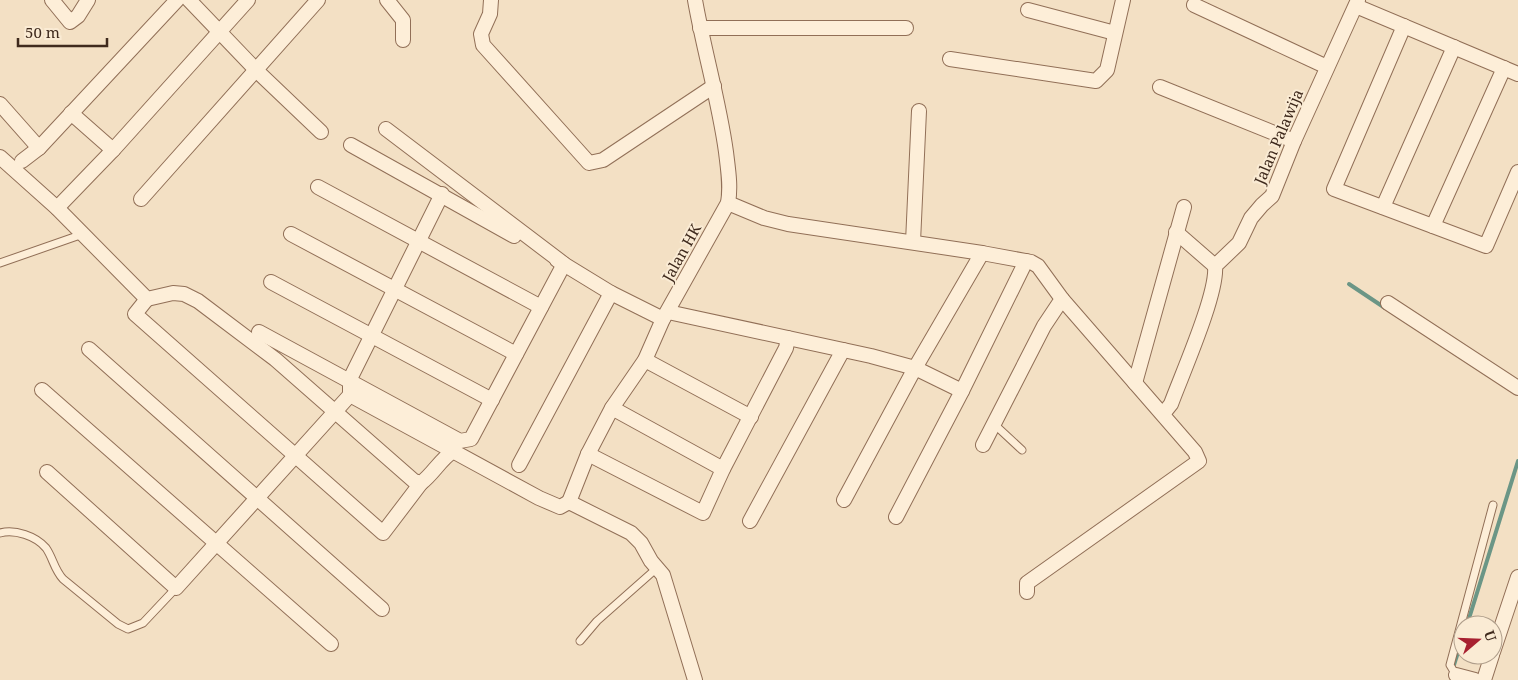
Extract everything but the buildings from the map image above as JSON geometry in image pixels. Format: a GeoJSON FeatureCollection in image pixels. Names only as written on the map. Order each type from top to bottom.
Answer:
{"type":"FeatureCollection","features":[{"type":"Feature","properties":{"kind":"street"},"geometry":{"type":"LineString","coordinates":[[52,0],[70,22],[78,16],[88,0]]}},
{"type":"Feature","properties":{"kind":"street"},"geometry":{"type":"LineString","coordinates":[[22,161],[39,148],[177,0]]}},
{"type":"Feature","properties":{"kind":"street"},"geometry":{"type":"LineString","coordinates":[[189,0],[257,71],[322,132]]}},
{"type":"Feature","properties":{"kind":"street"},"geometry":{"type":"LineString","coordinates":[[57,208],[113,150],[248,0]]}},
{"type":"Feature","properties":{"kind":"street"},"geometry":{"type":"LineString","coordinates":[[141,198],[257,71],[318,0]]}},
{"type":"Feature","properties":{"kind":"street"},"geometry":{"type":"LineString","coordinates":[[387,0],[403,20],[403,40]]}},
{"type":"Feature","properties":{"kind":"street"},"geometry":{"type":"LineString","coordinates":[[491,0],[490,14],[481,34],[483,45],[589,163],[603,160],[714,86]]}},
{"type":"Feature","properties":{"kind":"street","name":"Jalan HK"},"geometry":{"type":"LineString","coordinates":[[569,502],[588,454],[612,408],[644,360],[666,315],[728,202],[730,189],[714,86],[695,0]]}},
{"type":"Feature","properties":{"kind":"street"},"geometry":{"type":"LineString","coordinates":[[950,59],[1096,82],[1107,70],[1123,0]]}},
{"type":"Feature","properties":{"kind":"street"},"geometry":{"type":"LineString","coordinates":[[1357,3],[1404,26],[1518,74]]}},
{"type":"Feature","properties":{"kind":"street","name":"Jalan Palawija"},"geometry":{"type":"LineString","coordinates":[[1215,266],[1239,243],[1251,218],[1272,196],[1326,67],[1357,3]]}},
{"type":"Feature","properties":{"kind":"street"},"geometry":{"type":"LineString","coordinates":[[1194,5],[1326,67]]}},
{"type":"Feature","properties":{"kind":"street"},"geometry":{"type":"LineString","coordinates":[[1028,10],[1115,33]]}},
{"type":"Feature","properties":{"kind":"street"},"geometry":{"type":"LineString","coordinates":[[1404,26],[1334,189],[1486,246],[1518,172]]}},
{"type":"Feature","properties":{"kind":"street"},"geometry":{"type":"LineString","coordinates":[[700,28],[906,28]]}},
{"type":"Feature","properties":{"kind":"street"},"geometry":{"type":"LineString","coordinates":[[1383,207],[1454,47]]}},
{"type":"Feature","properties":{"kind":"street"},"geometry":{"type":"LineString","coordinates":[[1433,226],[1504,68]]}},
{"type":"Feature","properties":{"kind":"street"},"geometry":{"type":"LineString","coordinates":[[1160,87],[1294,140]]}},
{"type":"Feature","properties":{"kind":"street"},"geometry":{"type":"LineString","coordinates":[[0,104],[39,148]]}},
{"type":"Feature","properties":{"kind":"street"},"geometry":{"type":"LineString","coordinates":[[912,242],[919,110]]}},
{"type":"Feature","properties":{"kind":"street"},"geometry":{"type":"LineString","coordinates":[[71,113],[113,150]]}},
{"type":"Feature","properties":{"kind":"street"},"geometry":{"type":"LineString","coordinates":[[386,129],[564,264]]}},
{"type":"Feature","properties":{"kind":"street"},"geometry":{"type":"LineString","coordinates":[[351,145],[442,194],[611,293],[666,315],[788,338],[915,368],[962,391]]}},
{"type":"Feature","properties":{"kind":"street"},"geometry":{"type":"LineString","coordinates":[[0,157],[57,208],[147,299]]}},
{"type":"Feature","properties":{"kind":"street"},"geometry":{"type":"LineString","coordinates":[[318,187],[541,307]]}},
{"type":"Feature","properties":{"kind":"street"},"geometry":{"type":"LineString","coordinates":[[47,472],[176,588],[350,395],[350,379],[442,194]]}},
{"type":"Feature","properties":{"kind":"street"},"geometry":{"type":"LineString","coordinates":[[728,202],[764,218],[788,224],[982,253],[1026,261],[1038,266],[1062,298],[1195,452],[1199,461],[1026,583],[1027,592]]}},
{"type":"Feature","properties":{"kind":"street"},"geometry":{"type":"LineString","coordinates":[[1135,383],[1184,206]]}},
{"type":"Feature","properties":{"kind":"street"},"geometry":{"type":"LineString","coordinates":[[1163,414],[1171,404],[1216,277],[1215,266],[1176,232]]}},
{"type":"Feature","properties":{"kind":"street"},"geometry":{"type":"LineString","coordinates":[[291,234],[516,354]]}},
{"type":"Feature","properties":{"kind":"street"},"geometry":{"type":"LineString","coordinates":[[844,500],[915,368],[982,253]]}},
{"type":"Feature","properties":{"kind":"street"},"geometry":{"type":"LineString","coordinates":[[896,517],[962,391],[1026,261]]}},
{"type":"Feature","properties":{"kind":"street"},"geometry":{"type":"LineString","coordinates":[[259,332],[350,379],[460,441],[472,439],[564,264]]}},
{"type":"Feature","properties":{"kind":"street"},"geometry":{"type":"LineString","coordinates":[[271,282],[492,400]]}},
{"type":"Feature","properties":{"kind":"street"},"geometry":{"type":"LineString","coordinates":[[421,483],[414,481],[275,358],[198,301],[184,294],[173,293],[147,299],[135,314],[295,457],[383,532],[421,483],[453,451]]}},
{"type":"Feature","properties":{"kind":"street"},"geometry":{"type":"LineString","coordinates":[[519,465],[611,293]]}},
{"type":"Feature","properties":{"kind":"street"},"geometry":{"type":"LineString","coordinates":[[983,445],[1044,326],[1062,298]]}},
{"type":"Feature","properties":{"kind":"street"},"geometry":{"type":"LineString","coordinates":[[1388,304],[1518,388]]}},
{"type":"Feature","properties":{"kind":"street"},"geometry":{"type":"LineString","coordinates":[[588,454],[703,513],[723,469],[786,348],[788,338]]}},
{"type":"Feature","properties":{"kind":"street"},"geometry":{"type":"LineString","coordinates":[[89,349],[382,609]]}},
{"type":"Feature","properties":{"kind":"street"},"geometry":{"type":"LineString","coordinates":[[750,521],[843,350]]}},
{"type":"Feature","properties":{"kind":"street"},"geometry":{"type":"LineString","coordinates":[[644,360],[750,417]]}},
{"type":"Feature","properties":{"kind":"street"},"geometry":{"type":"LineString","coordinates":[[42,390],[331,644]]}},
{"type":"Feature","properties":{"kind":"street"},"geometry":{"type":"LineString","coordinates":[[350,395],[539,498],[560,507],[569,502],[631,533],[641,542],[651,561],[663,576],[695,680]]}},
{"type":"Feature","properties":{"kind":"street"},"geometry":{"type":"LineString","coordinates":[[612,408],[723,469]]}},
{"type":"Feature","properties":{"kind":"street"},"geometry":{"type":"LineString","coordinates":[[1503,623],[1518,577]]}},
{"type":"Feature","properties":{"kind":"street"},"geometry":{"type":"LineString","coordinates":[[1484,680],[1489,665]]}},
{"type":"Feature","properties":{"kind":"street"},"geometry":{"type":"LineString","coordinates":[[1456,675],[1475,680]]}},
{"type":"Feature","properties":{"kind":"lane"},"geometry":{"type":"LineString","coordinates":[[0,263],[83,234]]}},
{"type":"Feature","properties":{"kind":"lane"},"geometry":{"type":"LineString","coordinates":[[994,424],[1022,450]]}},
{"type":"Feature","properties":{"kind":"lane"},"geometry":{"type":"LineString","coordinates":[[1456,675],[1450,666],[1493,504]]}},
{"type":"Feature","properties":{"kind":"lane"},"geometry":{"type":"LineString","coordinates":[[0,532],[13,530],[44,546],[55,570],[63,579],[118,624],[128,629],[143,623],[176,588]]}},
{"type":"Feature","properties":{"kind":"lane"},"geometry":{"type":"LineString","coordinates":[[580,641],[597,621],[658,568]]}},
{"type":"Feature","properties":{"kind":"waterway"},"geometry":{"type":"LineString","coordinates":[[1349,284],[1385,308]]}},
{"type":"Feature","properties":{"kind":"waterway"},"geometry":{"type":"LineString","coordinates":[[1470,615],[1518,461]]}}]}
